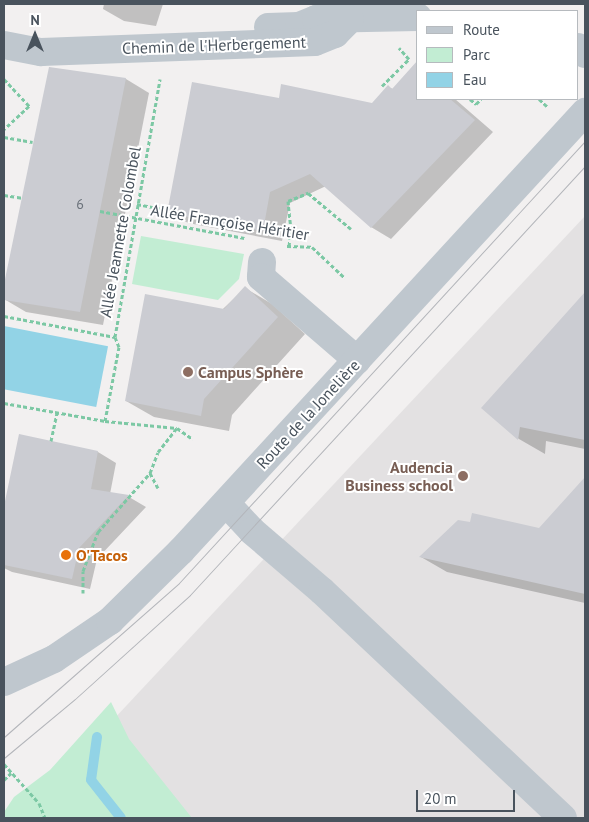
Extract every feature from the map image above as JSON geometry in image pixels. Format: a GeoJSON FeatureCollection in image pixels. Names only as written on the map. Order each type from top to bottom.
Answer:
{"type":"FeatureCollection","features":[{"type":"Feature","properties":{"kind":"street"},"geometry":{"type":"LineString","coordinates":[[220,37],[299,26],[309,13],[350,19],[402,19]]}},
{"type":"Feature","properties":{"kind":"street","name":"Chemin de l'Herbergement"},"geometry":{"type":"LineString","coordinates":[[4,45],[41,52],[166,47],[220,37],[315,42],[335,34],[350,19]]}},
{"type":"Feature","properties":{"kind":"street","name":"Route de la Jonelière"},"geometry":{"type":"LineString","coordinates":[[4,682],[54,659],[110,621],[226,503],[585,112]]}},
{"type":"Feature","properties":{"kind":"street"},"geometry":{"type":"LineString","coordinates":[[264,249],[261,277],[357,360]]}},
{"type":"Feature","properties":{"kind":"street"},"geometry":{"type":"LineString","coordinates":[[226,503],[252,531],[322,592],[563,818]]}},
{"type":"Feature","properties":{"kind":"path"},"geometry":{"type":"LineString","coordinates":[[382,86],[409,59],[402,19]]}},
{"type":"Feature","properties":{"kind":"path","name":"Allée Jeannette Colombel"},"geometry":{"type":"LineString","coordinates":[[105,421],[118,347],[115,337],[166,47]]}},
{"type":"Feature","properties":{"kind":"path"},"geometry":{"type":"LineString","coordinates":[[4,79],[29,106],[4,129]]}},
{"type":"Feature","properties":{"kind":"path"},"geometry":{"type":"LineString","coordinates":[[4,137],[33,142]]}},
{"type":"Feature","properties":{"kind":"path"},"geometry":{"type":"LineString","coordinates":[[289,246],[291,230],[288,201],[308,193],[351,229]]}},
{"type":"Feature","properties":{"kind":"path"},"geometry":{"type":"LineString","coordinates":[[4,195],[22,198]]}},
{"type":"Feature","properties":{"kind":"path"},"geometry":{"type":"LineString","coordinates":[[137,204],[168,210]]}},
{"type":"Feature","properties":{"kind":"path","name":"Allée Françoise Héritier"},"geometry":{"type":"LineString","coordinates":[[100,212],[264,249],[312,246],[345,278]]}},
{"type":"Feature","properties":{"kind":"path"},"geometry":{"type":"LineString","coordinates":[[264,226],[291,230]]}},
{"type":"Feature","properties":{"kind":"path"},"geometry":{"type":"LineString","coordinates":[[4,316],[115,337]]}},
{"type":"Feature","properties":{"kind":"path"},"geometry":{"type":"LineString","coordinates":[[4,404],[105,421],[177,428],[193,439]]}},
{"type":"Feature","properties":{"kind":"path"},"geometry":{"type":"LineString","coordinates":[[51,442],[57,412]]}},
{"type":"Feature","properties":{"kind":"path"},"geometry":{"type":"LineString","coordinates":[[83,593],[83,571],[98,532],[150,473],[158,452],[177,428]]}},
{"type":"Feature","properties":{"kind":"path"},"geometry":{"type":"LineString","coordinates":[[150,473],[158,488]]}},
{"type":"Feature","properties":{"kind":"path"},"geometry":{"type":"LineString","coordinates":[[4,764],[40,803],[45,818]]}},
{"type":"Feature","properties":{"kind":"path"},"geometry":{"type":"LineString","coordinates":[[4,780],[11,773]]}},
{"type":"Feature","properties":{"kind":"shaded area","name":"Audencia Business school"},"geometry":{"type":"Polygon","coordinates":[[[585,216],[585,818],[145,818],[97,737],[585,216]]]}},
{"type":"Feature","properties":{"kind":"green space"},"geometry":{"type":"Polygon","coordinates":[[[141,236],[244,254],[239,279],[218,300],[132,284],[141,236]]]}},
{"type":"Feature","properties":{"kind":"green space"},"geometry":{"type":"Polygon","coordinates":[[[111,702],[129,739],[192,818],[4,818],[4,812],[14,797],[50,770],[111,702]]]}},
{"type":"Feature","properties":{"kind":"water"},"geometry":{"type":"Polygon","coordinates":[[[4,326],[108,346],[96,407],[4,389],[4,326]]]}},
{"type":"Feature","properties":{"kind":"building"},"geometry":{"type":"Polygon","coordinates":[[[416,62],[416,100],[451,100],[475,120],[371,228],[310,174],[270,192],[263,231],[167,213],[192,82],[279,98],[281,84],[372,103],[388,85],[392,89],[416,62]]]}},
{"type":"Feature","properties":{"kind":"building"},"geometry":{"type":"Polygon","coordinates":[[[49,67],[126,78],[80,312],[4,300],[4,284],[49,67]]]}},
{"type":"Feature","properties":{"kind":"building"},"geometry":{"type":"Polygon","coordinates":[[[245,286],[278,317],[204,399],[201,416],[125,401],[145,294],[224,309],[245,286]]]}},
{"type":"Feature","properties":{"kind":"building"},"geometry":{"type":"Polygon","coordinates":[[[585,292],[585,440],[520,427],[518,440],[481,408],[585,292]]]}},
{"type":"Feature","properties":{"kind":"building"},"geometry":{"type":"Polygon","coordinates":[[[19,434],[98,451],[91,489],[129,495],[79,548],[72,579],[4,565],[4,506],[19,434]]]}},
{"type":"Feature","properties":{"kind":"building"},"geometry":{"type":"Polygon","coordinates":[[[585,477],[585,594],[419,557],[458,520],[470,522],[472,513],[539,528],[585,477]]]}},
{"type":"Feature","properties":{"kind":"waterway"},"geometry":{"type":"LineString","coordinates":[[97,737],[91,780],[121,818]]}},
{"type":"Feature","properties":{"kind":"tram line"},"geometry":{"type":"LineString","coordinates":[[4,737],[179,583],[585,141]]}},
{"type":"Feature","properties":{"kind":"tram line"},"geometry":{"type":"LineString","coordinates":[[4,758],[75,699],[190,595],[585,166]]}},
{"type":"Feature","properties":{"kind":"place","name":"Campus Sphère"},"geometry":{"type":"Point","coordinates":[188,372]}},
{"type":"Feature","properties":{"kind":"place","name":"Audencia Business school"},"geometry":{"type":"Point","coordinates":[463,476]}},
{"type":"Feature","properties":{"kind":"place","name":"O'Tacos"},"geometry":{"type":"Point","coordinates":[66,555]}}]}
